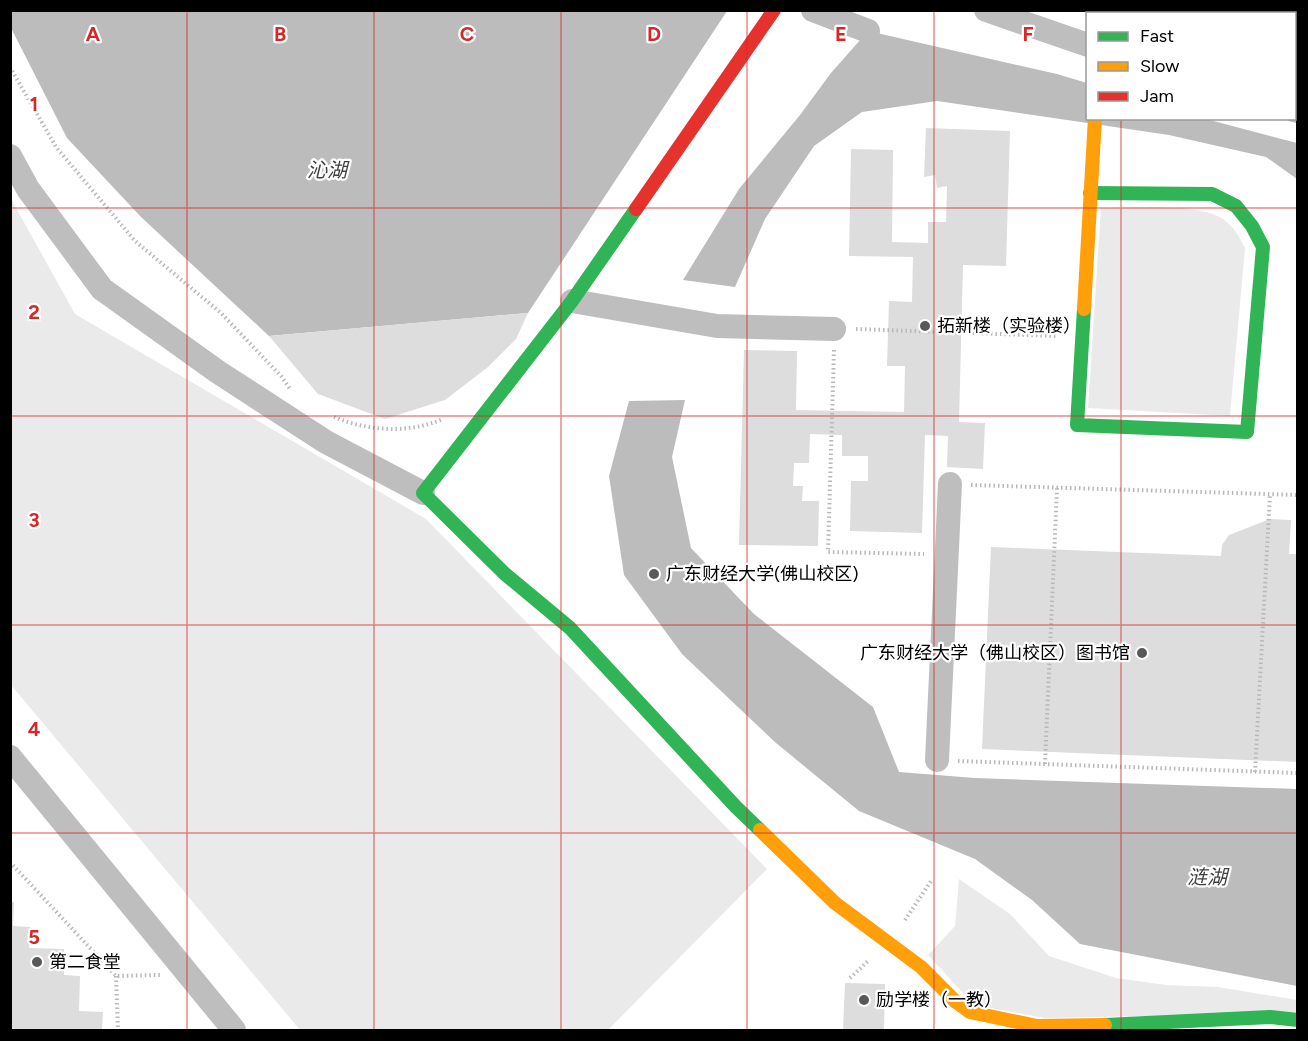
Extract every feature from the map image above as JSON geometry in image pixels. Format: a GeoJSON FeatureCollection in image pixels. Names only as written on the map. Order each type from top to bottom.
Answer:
{"type":"FeatureCollection","features":[{"type":"Feature","properties":{"kind":"street"},"geometry":{"type":"LineString","coordinates":[[986,10],[1086,44]]}},
{"type":"Feature","properties":{"kind":"street"},"geometry":{"type":"LineString","coordinates":[[423,493],[572,301],[774,11]]}},
{"type":"Feature","properties":{"kind":"street"},"geometry":{"type":"LineString","coordinates":[[1090,193],[1212,194],[1236,206],[1252,226],[1263,247],[1247,432],[1077,425],[1090,193],[1095,120]]}},
{"type":"Feature","properties":{"kind":"street"},"geometry":{"type":"LineString","coordinates":[[10,156],[28,189],[102,289],[218,372],[326,442],[423,493],[505,574],[570,628],[736,807],[835,903],[921,967],[955,1001],[970,1012],[1036,1026],[1270,1017],[1298,1020]]}},
{"type":"Feature","properties":{"kind":"street"},"geometry":{"type":"LineString","coordinates":[[572,301],[717,326],[834,329]]}},
{"type":"Feature","properties":{"kind":"street"},"geometry":{"type":"LineString","coordinates":[[936,760],[950,484]]}},
{"type":"Feature","properties":{"kind":"street"},"geometry":{"type":"LineString","coordinates":[[10,757],[234,1030]]}},
{"type":"Feature","properties":{"kind":"path"},"geometry":{"type":"LineString","coordinates":[[10,67],[56,147],[135,241],[221,312],[281,376],[293,394]]}},
{"type":"Feature","properties":{"kind":"path"},"geometry":{"type":"LineString","coordinates":[[946,554],[828,552],[834,329],[1082,336]]}},
{"type":"Feature","properties":{"kind":"path"},"geometry":{"type":"LineString","coordinates":[[331,416],[374,429],[409,428],[445,418]]}},
{"type":"Feature","properties":{"kind":"path"},"geometry":{"type":"LineString","coordinates":[[950,484],[1298,495]]}},
{"type":"Feature","properties":{"kind":"path"},"geometry":{"type":"LineString","coordinates":[[1045,764],[1057,488]]}},
{"type":"Feature","properties":{"kind":"path"},"geometry":{"type":"LineString","coordinates":[[1255,772],[1270,494]]}},
{"type":"Feature","properties":{"kind":"path"},"geometry":{"type":"LineString","coordinates":[[936,760],[1298,773]]}},
{"type":"Feature","properties":{"kind":"path"},"geometry":{"type":"LineString","coordinates":[[10,862],[116,976],[118,1030]]}},
{"type":"Feature","properties":{"kind":"path"},"geometry":{"type":"LineString","coordinates":[[889,943],[931,881]]}},
{"type":"Feature","properties":{"kind":"path"},"geometry":{"type":"LineString","coordinates":[[116,976],[188,974]]}},
{"type":"Feature","properties":{"kind":"shaded area"},"geometry":{"type":"Polygon","coordinates":[[[10,197],[75,314],[426,519],[767,869],[608,1030],[300,1030],[11,685],[10,197]]]}},
{"type":"Feature","properties":{"kind":"shaded area"},"geometry":{"type":"Polygon","coordinates":[[[1165,207],[1199,211],[1223,219],[1238,236],[1245,248],[1230,416],[1088,408],[1101,208],[1165,207]]]}},
{"type":"Feature","properties":{"kind":"shaded area"},"geometry":{"type":"Polygon","coordinates":[[[959,879],[1010,914],[1049,956],[1116,978],[1166,985],[1218,987],[1297,1000],[1297,1013],[1045,1018],[974,1005],[928,955],[955,926],[959,879]]]}},
{"type":"Feature","properties":{"kind":"water","name":"沁湖"},"geometry":{"type":"Polygon","coordinates":[[[11,10],[727,11],[528,313],[269,336],[141,217],[67,138],[11,28],[11,10]]]}},
{"type":"Feature","properties":{"kind":"water"},"geometry":{"type":"Polygon","coordinates":[[[868,31],[1086,83],[1086,120],[1210,120],[1297,143],[1297,179],[1266,157],[1169,135],[937,101],[862,112],[814,146],[765,219],[735,287],[683,280],[739,189],[800,115],[831,73],[868,31]]]}},
{"type":"Feature","properties":{"kind":"water","name":"涟湖"},"geometry":{"type":"Polygon","coordinates":[[[685,400],[672,457],[691,548],[754,614],[873,707],[899,772],[975,778],[1297,789],[1297,986],[1080,944],[1032,900],[975,859],[859,811],[776,743],[682,654],[624,575],[609,476],[629,401],[685,400]]]}},
{"type":"Feature","properties":{"kind":"building","name":"拓新楼（实验楼）"},"geometry":{"type":"Polygon","coordinates":[[[926,128],[1010,131],[1006,266],[963,265],[959,422],[985,423],[983,469],[947,467],[948,436],[925,435],[922,533],[850,531],[851,481],[868,481],[868,456],[842,456],[842,435],[810,434],[809,463],[794,463],[793,486],[803,486],[802,501],[819,501],[818,546],[739,545],[744,350],[797,351],[796,410],[904,412],[905,366],[887,366],[889,301],[912,302],[913,257],[849,256],[851,149],[893,150],[892,242],[928,243],[928,222],[946,222],[947,186],[937,188],[935,175],[924,177],[926,128]]]}},
{"type":"Feature","properties":{"kind":"building"},"geometry":{"type":"Polygon","coordinates":[[[528,313],[516,339],[488,367],[445,400],[385,419],[318,394],[269,336],[528,313]]]}},
{"type":"Feature","properties":{"kind":"building","name":"广东财经大学（佛山校区）图书馆"},"geometry":{"type":"Polygon","coordinates":[[[1270,519],[1291,520],[1289,554],[1298,554],[1298,762],[982,749],[991,547],[1221,556],[1222,545],[1229,535],[1270,519]]]}},
{"type":"Feature","properties":{"kind":"building","name":"第二食堂"},"geometry":{"type":"Polygon","coordinates":[[[10,902],[14,902],[13,926],[30,927],[29,948],[64,949],[64,975],[80,976],[79,1011],[103,1012],[102,1030],[10,1030],[10,902]]]}},
{"type":"Feature","properties":{"kind":"building","name":"励学楼（一教）"},"geometry":{"type":"Polygon","coordinates":[[[845,983],[885,984],[884,1030],[843,1030],[845,983]]]}},
{"type":"Feature","properties":{"kind":"waterway"},"geometry":{"type":"LineString","coordinates":[[813,10],[868,31]]}},
{"type":"Feature","properties":{"kind":"traffic: fast"},"geometry":{"type":"LineString","coordinates":[[1084,309],[1077,425],[1247,432],[1263,247],[1252,226],[1236,206],[1212,194],[1090,193]]}},
{"type":"Feature","properties":{"kind":"traffic: fast"},"geometry":{"type":"LineString","coordinates":[[636,209],[572,301],[423,493],[505,574],[570,628],[760,830]]}},
{"type":"Feature","properties":{"kind":"traffic: fast"},"geometry":{"type":"LineString","coordinates":[[1105,1025],[1270,1017],[1298,1020]]}},
{"type":"Feature","properties":{"kind":"traffic: slow"},"geometry":{"type":"LineString","coordinates":[[1084,309],[1095,120]]}},
{"type":"Feature","properties":{"kind":"traffic: slow"},"geometry":{"type":"LineString","coordinates":[[760,830],[835,903],[921,967],[955,1001],[970,1012],[1037,1026],[1105,1025]]}},
{"type":"Feature","properties":{"kind":"traffic: jam"},"geometry":{"type":"LineString","coordinates":[[636,209],[774,10]]}},
{"type":"Feature","properties":{"kind":"place","name":"拓新楼（实验楼）"},"geometry":{"type":"Point","coordinates":[925,326]}},
{"type":"Feature","properties":{"kind":"place","name":"广东财经大学(佛山校区)"},"geometry":{"type":"Point","coordinates":[654,574]}},
{"type":"Feature","properties":{"kind":"place","name":"广东财经大学（佛山校区）图书馆"},"geometry":{"type":"Point","coordinates":[1142,653]}},
{"type":"Feature","properties":{"kind":"place","name":"第二食堂"},"geometry":{"type":"Point","coordinates":[37,962]}},
{"type":"Feature","properties":{"kind":"place","name":"励学楼（一教）"},"geometry":{"type":"Point","coordinates":[864,1000]}}]}
